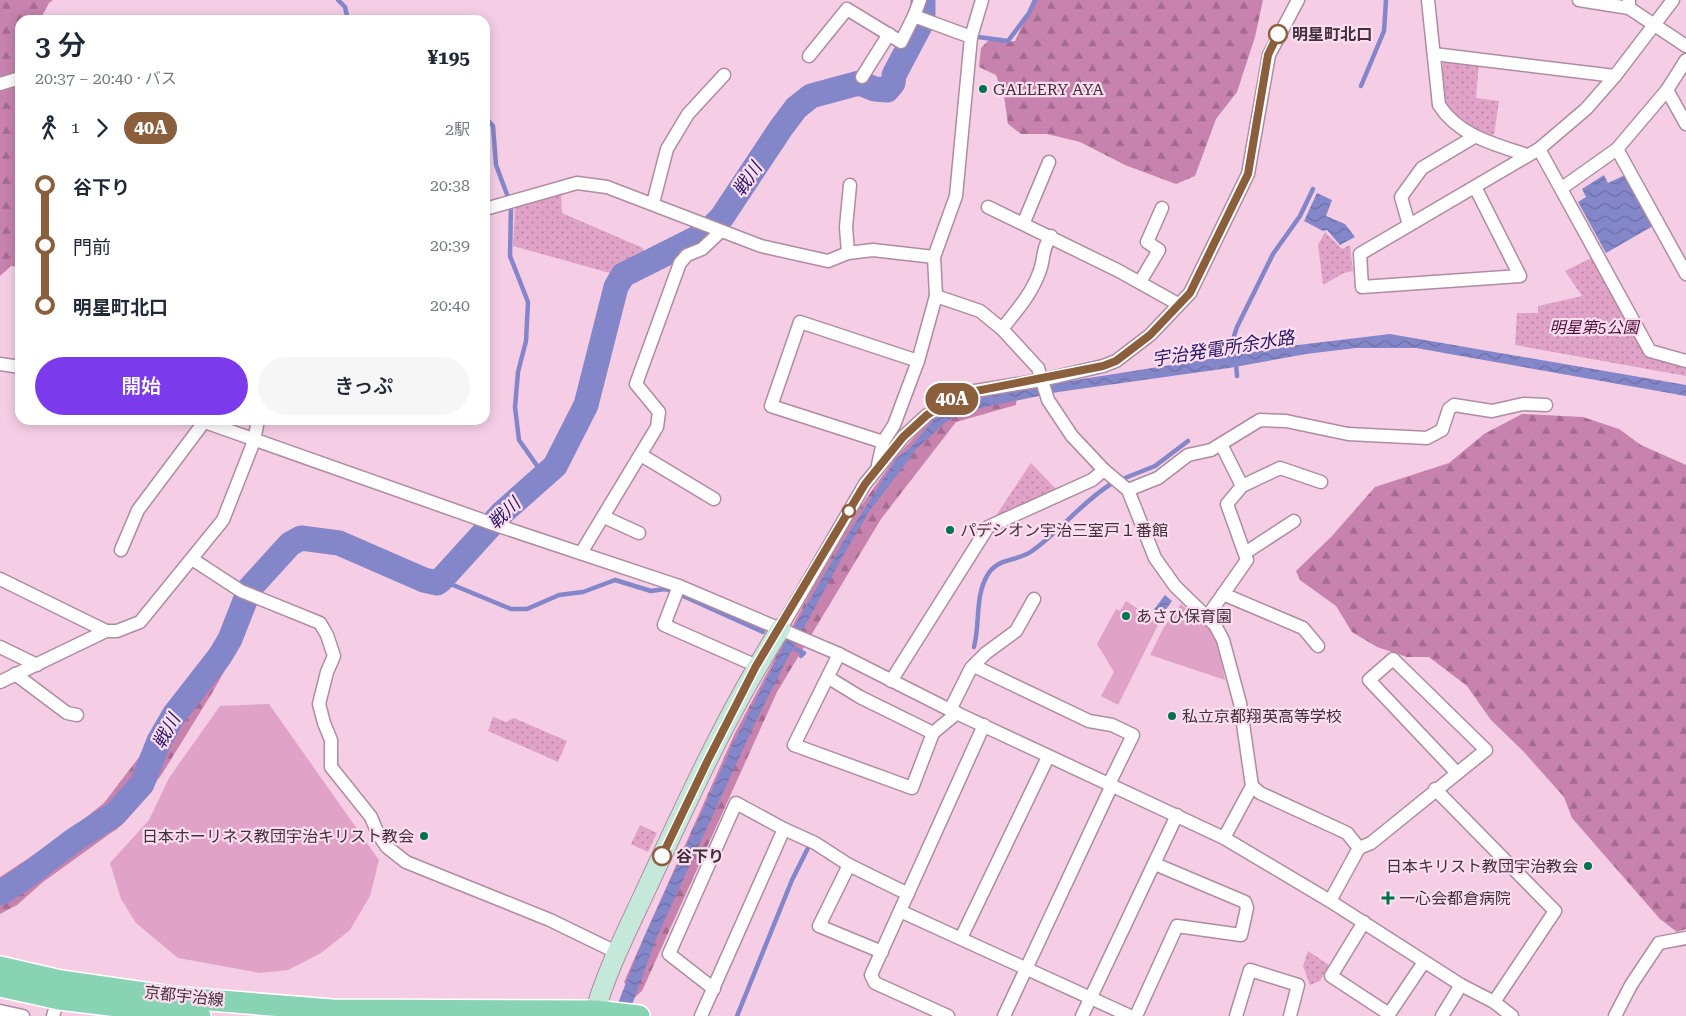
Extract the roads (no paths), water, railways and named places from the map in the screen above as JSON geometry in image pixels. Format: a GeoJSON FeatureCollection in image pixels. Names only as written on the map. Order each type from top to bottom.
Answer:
{"type":"FeatureCollection","features":[{"type":"Feature","properties":{"kind":"main road","name":"京都宇治線"},"geometry":{"type":"LineString","coordinates":[[0,967],[58,998],[172,996],[332,1010],[599,1013],[639,1016]]}},
{"type":"Feature","properties":{"kind":"main road","name":"京都宇治線"},"geometry":{"type":"LineString","coordinates":[[0,986],[58,998],[200,1016]]}},
{"type":"Feature","properties":{"kind":"street"},"geometry":{"type":"LineString","coordinates":[[809,56],[847,9],[901,42],[920,18],[920,0]]}},
{"type":"Feature","properties":{"kind":"street"},"geometry":{"type":"LineString","coordinates":[[877,467],[883,442],[894,424],[918,361],[936,296],[934,257],[956,196],[971,37],[982,0]]}},
{"type":"Feature","properties":{"kind":"street"},"geometry":{"type":"LineString","coordinates":[[599,1013],[618,953],[691,793],[756,666],[784,629],[877,467],[903,437],[927,415],[956,397],[976,391],[1042,380],[1103,366],[1116,361],[1150,335],[1190,293],[1248,174],[1268,55],[1298,0]]}},
{"type":"Feature","properties":{"kind":"street"},"geometry":{"type":"LineString","coordinates":[[1428,0],[1439,105],[1446,117],[1474,137],[1527,155]]}},
{"type":"Feature","properties":{"kind":"street"},"geometry":{"type":"LineString","coordinates":[[1579,0],[1629,4],[1654,25],[1686,46]]}},
{"type":"Feature","properties":{"kind":"street"},"geometry":{"type":"LineString","coordinates":[[1475,187],[1520,276],[1362,287],[1360,254],[1539,149],[1586,109],[1615,76],[1673,0]]}},
{"type":"Feature","properties":{"kind":"street"},"geometry":{"type":"LineString","coordinates":[[920,18],[971,37]]}},
{"type":"Feature","properties":{"kind":"street"},"geometry":{"type":"LineString","coordinates":[[862,77],[888,34]]}},
{"type":"Feature","properties":{"kind":"street"},"geometry":{"type":"LineString","coordinates":[[1434,54],[1615,76]]}},
{"type":"Feature","properties":{"kind":"street"},"geometry":{"type":"LineString","coordinates":[[1562,188],[1617,149],[1667,90],[1686,60]]}},
{"type":"Feature","properties":{"kind":"street"},"geometry":{"type":"LineString","coordinates":[[653,203],[667,149],[688,114],[724,75]]}},
{"type":"Feature","properties":{"kind":"street"},"geometry":{"type":"LineString","coordinates":[[0,84],[15,80]]}},
{"type":"Feature","properties":{"kind":"street"},"geometry":{"type":"LineString","coordinates":[[1667,90],[1686,124]]}},
{"type":"Feature","properties":{"kind":"street"},"geometry":{"type":"LineString","coordinates":[[1410,225],[1401,196],[1422,168],[1474,137]]}},
{"type":"Feature","properties":{"kind":"street"},"geometry":{"type":"LineString","coordinates":[[1539,149],[1650,351],[1686,361]]}},
{"type":"Feature","properties":{"kind":"street"},"geometry":{"type":"LineString","coordinates":[[1617,149],[1686,274]]}},
{"type":"Feature","properties":{"kind":"street"},"geometry":{"type":"LineString","coordinates":[[1024,222],[1049,162]]}},
{"type":"Feature","properties":{"kind":"street"},"geometry":{"type":"LineString","coordinates":[[490,210],[577,183],[607,187],[653,203],[714,229],[761,246],[828,261],[848,253],[873,250],[934,257]]}},
{"type":"Feature","properties":{"kind":"street"},"geometry":{"type":"LineString","coordinates":[[848,253],[846,227],[850,185]]}},
{"type":"Feature","properties":{"kind":"street"},"geometry":{"type":"LineString","coordinates":[[988,206],[1024,222],[1140,282],[1178,304]]}},
{"type":"Feature","properties":{"kind":"street"},"geometry":{"type":"LineString","coordinates":[[1140,282],[1159,250],[1147,242],[1156,213]]}},
{"type":"Feature","properties":{"kind":"street"},"geometry":{"type":"LineString","coordinates":[[581,553],[657,427],[659,412],[636,384],[680,263],[687,255],[702,249],[714,229]]}},
{"type":"Feature","properties":{"kind":"street"},"geometry":{"type":"LineString","coordinates":[[1002,329],[1031,292],[1041,270],[1044,247],[1051,236]]}},
{"type":"Feature","properties":{"kind":"street"},"geometry":{"type":"LineString","coordinates":[[936,296],[980,311],[1002,329],[1038,368],[1048,400],[1072,436],[1104,470],[1128,490],[1155,558],[1175,586],[1215,624],[1223,640],[1240,703],[1252,786],[1224,838]]}},
{"type":"Feature","properties":{"kind":"street"},"geometry":{"type":"LineString","coordinates":[[883,442],[771,406],[800,322],[918,361]]}},
{"type":"Feature","properties":{"kind":"street"},"geometry":{"type":"LineString","coordinates":[[0,364],[15,366]]}},
{"type":"Feature","properties":{"kind":"street"},"geometry":{"type":"LineString","coordinates":[[1128,490],[1158,478],[1188,455],[1211,450],[1260,420],[1286,421],[1348,434],[1427,438],[1442,430],[1449,409],[1454,405],[1492,411],[1523,404],[1546,405]]}},
{"type":"Feature","properties":{"kind":"street"},"geometry":{"type":"LineString","coordinates":[[121,550],[138,510],[199,425]]}},
{"type":"Feature","properties":{"kind":"street"},"geometry":{"type":"LineString","coordinates":[[212,425],[581,553],[677,591],[784,629],[839,654],[1048,757],[1111,784],[1224,838],[1330,900],[1424,962],[1461,985],[1494,1002],[1512,1016]]}},
{"type":"Feature","properties":{"kind":"street"},"geometry":{"type":"LineString","coordinates":[[0,682],[106,631],[117,631],[140,622],[223,520],[254,441],[257,425]]}},
{"type":"Feature","properties":{"kind":"street"},"geometry":{"type":"LineString","coordinates":[[1222,444],[1242,486]]}},
{"type":"Feature","properties":{"kind":"street"},"geometry":{"type":"LineString","coordinates":[[641,455],[714,499]]}},
{"type":"Feature","properties":{"kind":"street"},"geometry":{"type":"LineString","coordinates":[[1206,617],[1247,560],[1227,504],[1242,486],[1280,468],[1322,482]]}},
{"type":"Feature","properties":{"kind":"street"},"geometry":{"type":"LineString","coordinates":[[891,681],[988,527],[1092,480],[1104,470]]}},
{"type":"Feature","properties":{"kind":"street"},"geometry":{"type":"LineString","coordinates":[[604,517],[639,533]]}},
{"type":"Feature","properties":{"kind":"street"},"geometry":{"type":"LineString","coordinates":[[1244,553],[1294,521]]}},
{"type":"Feature","properties":{"kind":"street"},"geometry":{"type":"LineString","coordinates":[[192,558],[246,594],[320,623],[327,634],[334,656],[327,672],[320,704],[324,723],[331,740],[331,767],[371,818],[378,834],[387,847],[406,862],[550,920],[618,953]]}},
{"type":"Feature","properties":{"kind":"street"},"geometry":{"type":"LineString","coordinates":[[0,579],[106,631]]}},
{"type":"Feature","properties":{"kind":"street"},"geometry":{"type":"LineString","coordinates":[[677,591],[664,625],[756,666]]}},
{"type":"Feature","properties":{"kind":"street"},"geometry":{"type":"LineString","coordinates":[[1223,594],[1303,628],[1318,646]]}},
{"type":"Feature","properties":{"kind":"street"},"geometry":{"type":"LineString","coordinates":[[839,654],[829,678],[794,745],[912,788],[933,733],[954,712],[974,666],[1016,631],[1034,599]]}},
{"type":"Feature","properties":{"kind":"street"},"geometry":{"type":"LineString","coordinates":[[0,647],[37,664]]}},
{"type":"Feature","properties":{"kind":"street"},"geometry":{"type":"LineString","coordinates":[[1330,900],[1359,848],[1371,843],[1435,789],[1457,773],[1486,750],[1393,659],[1369,680],[1457,773]]}},
{"type":"Feature","properties":{"kind":"street"},"geometry":{"type":"LineString","coordinates":[[974,666],[1089,721],[1112,725],[1132,735],[1004,1016]]}},
{"type":"Feature","properties":{"kind":"street"},"geometry":{"type":"LineString","coordinates":[[15,674],[67,713],[77,715]]}},
{"type":"Feature","properties":{"kind":"street"},"geometry":{"type":"LineString","coordinates":[[829,678],[860,697],[933,733]]}},
{"type":"Feature","properties":{"kind":"street"},"geometry":{"type":"LineString","coordinates":[[948,1016],[875,983],[871,975],[984,725]]}},
{"type":"Feature","properties":{"kind":"street"},"geometry":{"type":"LineString","coordinates":[[961,938],[1048,757]]}},
{"type":"Feature","properties":{"kind":"street"},"geometry":{"type":"LineString","coordinates":[[1252,786],[1260,793],[1347,833],[1359,848]]}},
{"type":"Feature","properties":{"kind":"street"},"geometry":{"type":"LineString","coordinates":[[1435,789],[1555,911],[1494,1002]]}},
{"type":"Feature","properties":{"kind":"street"},"geometry":{"type":"LineString","coordinates":[[714,989],[669,954],[736,803],[784,829],[816,843],[849,865],[908,894]]}},
{"type":"Feature","properties":{"kind":"street"},"geometry":{"type":"LineString","coordinates":[[1082,1016],[1177,815]]}},
{"type":"Feature","properties":{"kind":"street"},"geometry":{"type":"LineString","coordinates":[[701,1016],[784,829]]}},
{"type":"Feature","properties":{"kind":"street"},"geometry":{"type":"LineString","coordinates":[[1136,1016],[1177,926],[1241,935],[1247,908],[1245,902],[1155,864]]}},
{"type":"Feature","properties":{"kind":"street"},"geometry":{"type":"LineString","coordinates":[[849,865],[819,926],[882,952]]}},
{"type":"Feature","properties":{"kind":"street"},"geometry":{"type":"LineString","coordinates":[[900,911],[1130,1016]]}},
{"type":"Feature","properties":{"kind":"street"},"geometry":{"type":"LineString","coordinates":[[1364,922],[1331,976],[1389,1014],[1424,962]]}},
{"type":"Feature","properties":{"kind":"street"},"geometry":{"type":"LineString","coordinates":[[1615,1016],[1631,985],[1659,943],[1686,938]]}},
{"type":"Feature","properties":{"kind":"street"},"geometry":{"type":"LineString","coordinates":[[1236,1016],[1250,970],[1298,985],[1290,1016]]}},
{"type":"Feature","properties":{"kind":"street"},"geometry":{"type":"LineString","coordinates":[[1442,1016],[1461,985]]}},
{"type":"Feature","properties":{"kind":"street"},"geometry":{"type":"LineString","coordinates":[[0,1011],[23,1016]]}},
{"type":"Feature","properties":{"kind":"water"},"geometry":{"type":"Polygon","coordinates":[[[1604,175],[1608,183],[1625,175],[1653,226],[1606,253],[1578,202],[1586,197],[1582,189],[1604,175]]]}},
{"type":"Feature","properties":{"kind":"water"},"geometry":{"type":"Polygon","coordinates":[[[1317,193],[1332,200],[1326,216],[1345,224],[1355,237],[1340,245],[1327,230],[1323,231],[1304,221],[1317,193]]]}},
{"type":"Feature","properties":{"kind":"water"},"geometry":{"type":"Polygon","coordinates":[[[1390,334],[1686,385],[1686,396],[1416,348],[1356,348],[1058,392],[959,414],[947,421],[902,462],[886,483],[844,554],[755,723],[656,939],[628,1016],[613,1016],[644,937],[734,742],[787,639],[842,544],[896,459],[911,447],[934,419],[950,407],[975,396],[1298,345],[1390,334]]]}},
{"type":"Feature","properties":{"kind":"water"},"geometry":{"type":"Polygon","coordinates":[[[1165,595],[1172,601],[1160,618],[1152,612],[1165,595]]]}},
{"type":"Feature","properties":{"kind":"waterway"},"geometry":{"type":"LineString","coordinates":[[338,0],[345,7],[347,15]]}},
{"type":"Feature","properties":{"kind":"waterway","name":"戦川"},"geometry":{"type":"LineString","coordinates":[[0,893],[21,880],[74,840],[116,813],[142,784],[159,741],[174,715],[220,656],[230,639],[250,588],[290,544],[301,538],[339,543],[424,580],[437,583],[441,580],[502,513],[555,466],[586,405],[616,287],[623,275],[705,234],[722,217],[796,108],[811,96],[859,83],[875,89],[887,90],[893,83],[894,75],[923,20],[923,0]]}},
{"type":"Feature","properties":{"kind":"waterway"},"geometry":{"type":"LineString","coordinates":[[978,37],[1008,41],[1029,13],[1035,0]]}},
{"type":"Feature","properties":{"kind":"waterway"},"geometry":{"type":"LineString","coordinates":[[1361,86],[1384,31],[1386,0]]}},
{"type":"Feature","properties":{"kind":"waterway"},"geometry":{"type":"LineString","coordinates":[[490,123],[493,126],[496,165],[511,205],[510,256],[528,302],[526,341],[518,372],[515,407],[519,440],[545,477]]}},
{"type":"Feature","properties":{"kind":"waterway"},"geometry":{"type":"LineString","coordinates":[[1237,376],[1234,336],[1237,327],[1273,254],[1300,216],[1313,189]]}},
{"type":"Feature","properties":{"kind":"waterway"},"geometry":{"type":"LineString","coordinates":[[1230,362],[1229,349],[1234,347]]}},
{"type":"Feature","properties":{"kind":"waterway"},"geometry":{"type":"LineString","coordinates":[[1125,478],[1155,466],[1188,441]]}},
{"type":"Feature","properties":{"kind":"waterway","name":"宇治発電所余水路"},"geometry":{"type":"LineString","coordinates":[[873,503],[911,453]]}},
{"type":"Feature","properties":{"kind":"waterway"},"geometry":{"type":"LineString","coordinates":[[974,647],[979,601],[983,584],[991,570],[1002,563],[1032,551],[1090,499],[1111,484]]}},
{"type":"Feature","properties":{"kind":"waterway"},"geometry":{"type":"LineString","coordinates":[[441,580],[511,609],[527,609],[559,595],[583,592],[615,580],[651,591],[665,589],[672,591],[763,632]]}},
{"type":"Feature","properties":{"kind":"waterway"},"geometry":{"type":"LineString","coordinates":[[784,644],[804,653],[801,656]]}},
{"type":"Feature","properties":{"kind":"waterway"},"geometry":{"type":"LineString","coordinates":[[737,1016],[792,880],[809,846]]}},
{"type":"Feature","properties":{"kind":"place","name":"明星町北口"},"geometry":{"type":"Point","coordinates":[1278,34]}},
{"type":"Feature","properties":{"kind":"place","name":"GALLERY AYA"},"geometry":{"type":"Point","coordinates":[983,89]}},
{"type":"Feature","properties":{"kind":"place","name":"パデシオン宇治三室戸１番館"},"geometry":{"type":"Point","coordinates":[950,530]}},
{"type":"Feature","properties":{"kind":"place","name":"あさひ保育園"},"geometry":{"type":"Point","coordinates":[1126,616]}},
{"type":"Feature","properties":{"kind":"place","name":"私立京都翔英高等学校"},"geometry":{"type":"Point","coordinates":[1172,716]}},
{"type":"Feature","properties":{"kind":"place","name":"日本ホーリネス教団宇治キリスト教会"},"geometry":{"type":"Point","coordinates":[424,836]}},
{"type":"Feature","properties":{"kind":"place","name":"谷下り"},"geometry":{"type":"Point","coordinates":[662,856]}},
{"type":"Feature","properties":{"kind":"place","name":"日本キリスト教団宇治教会"},"geometry":{"type":"Point","coordinates":[1588,866]}},
{"type":"Feature","properties":{"kind":"place","name":"一心会都倉病院"},"geometry":{"type":"Point","coordinates":[1388,898]}},
{"type":"Feature","properties":{"kind":"park label","name":"明星第5公園"},"geometry":{"type":"Point","coordinates":[1594,327]}}]}
